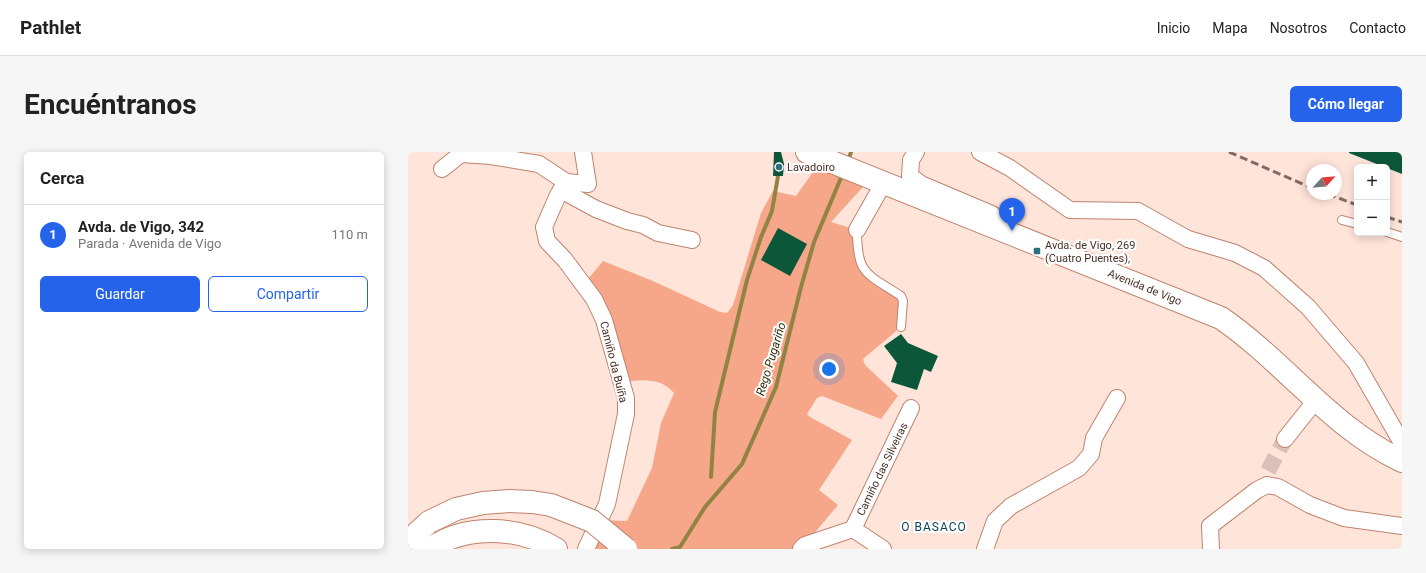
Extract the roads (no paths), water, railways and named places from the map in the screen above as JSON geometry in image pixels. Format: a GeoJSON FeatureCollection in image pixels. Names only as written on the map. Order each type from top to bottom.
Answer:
{"type":"FeatureCollection","features":[{"type":"Feature","properties":{"kind":"main road","name":"Avenida de Vigo"},"geometry":{"type":"LineString","coordinates":[[816,156],[1221,318],[1248,336],[1350,430],[1382,452],[1402,461]]}},
{"type":"Feature","properties":{"kind":"main road"},"geometry":{"type":"LineString","coordinates":[[408,545],[417,533],[429,522],[456,509],[483,503],[509,501],[551,505],[592,521],[626,549]]}},
{"type":"Feature","properties":{"kind":"main road"},"geometry":{"type":"LineString","coordinates":[[432,547],[457,535],[472,532],[492,532],[513,533],[556,549]]}},
{"type":"Feature","properties":{"kind":"street"},"geometry":{"type":"LineString","coordinates":[[564,186],[588,184],[583,152]]}},
{"type":"Feature","properties":{"kind":"street"},"geometry":{"type":"LineString","coordinates":[[916,152],[912,160],[910,176],[921,184],[992,214],[996,228]]}},
{"type":"Feature","properties":{"kind":"street"},"geometry":{"type":"LineString","coordinates":[[980,152],[1010,168],[1070,210],[1138,211],[1188,239],[1235,253],[1264,268],[1308,307],[1356,363],[1402,442]]}},
{"type":"Feature","properties":{"kind":"street"},"geometry":{"type":"LineString","coordinates":[[442,169],[461,154],[491,156],[539,164],[564,186],[596,209],[627,221],[643,225],[658,233],[692,240]]}},
{"type":"Feature","properties":{"kind":"street"},"geometry":{"type":"LineString","coordinates":[[857,230],[879,182]]}},
{"type":"Feature","properties":{"kind":"street","name":"Camiño da Buíña"},"geometry":{"type":"LineString","coordinates":[[564,186],[544,227],[547,241],[564,260],[594,299],[604,320],[626,398],[626,414],[608,504],[586,549]]}},
{"type":"Feature","properties":{"kind":"street"},"geometry":{"type":"LineString","coordinates":[[985,549],[995,521],[1011,506],[1079,468],[1091,454],[1094,438],[1117,398]]}},
{"type":"Feature","properties":{"kind":"street"},"geometry":{"type":"LineString","coordinates":[[1285,438],[1316,400]]}},
{"type":"Feature","properties":{"kind":"street","name":"Camiño das Silveiras"},"geometry":{"type":"LineString","coordinates":[[853,529],[911,408]]}},
{"type":"Feature","properties":{"kind":"street"},"geometry":{"type":"LineString","coordinates":[[1211,549],[1210,526],[1257,490],[1267,478],[1278,487],[1310,505],[1344,518],[1402,526]]}},
{"type":"Feature","properties":{"kind":"street"},"geometry":{"type":"LineString","coordinates":[[801,549],[805,545],[853,529],[883,549]]}},
{"type":"Feature","properties":{"kind":"lane"},"geometry":{"type":"LineString","coordinates":[[1342,220],[1354,223]]}},
{"type":"Feature","properties":{"kind":"lane"},"geometry":{"type":"LineString","coordinates":[[857,230],[857,250],[863,269],[901,296],[903,301],[901,327]]}},
{"type":"Feature","properties":{"kind":"lane"},"geometry":{"type":"LineString","coordinates":[[1390,233],[1402,237]]}},
{"type":"Feature","properties":{"kind":"waterway","name":"Rego Pugariño"},"geometry":{"type":"LineString","coordinates":[[848,161],[851,152]]}},
{"type":"Feature","properties":{"kind":"waterway","name":"Rego Pugariño"},"geometry":{"type":"LineString","coordinates":[[672,549],[680,547],[705,507],[742,464],[776,387],[814,242],[843,173]]}},
{"type":"Feature","properties":{"kind":"waterway"},"geometry":{"type":"LineString","coordinates":[[711,477],[715,412],[747,280],[761,237],[772,211],[778,176]]}},
{"type":"Feature","properties":{"kind":"tunnel"},"geometry":{"type":"LineString","coordinates":[[1268,471],[1285,439]]}},
{"type":"Feature","properties":{"kind":"railway"},"geometry":{"type":"LineString","coordinates":[[1229,152],[1306,185]]}},
{"type":"Feature","properties":{"kind":"railway"},"geometry":{"type":"LineString","coordinates":[[1342,199],[1354,204]]}},
{"type":"Feature","properties":{"kind":"railway"},"geometry":{"type":"LineString","coordinates":[[1390,218],[1402,222]]}},
{"type":"Feature","properties":{"kind":"place","name":"Lavadoiro"},"geometry":{"type":"Point","coordinates":[779,167]}},
{"type":"Feature","properties":{"kind":"place","name":"Avda. de Vigo, 342"},"geometry":{"type":"Point","coordinates":[1012,231]}},
{"type":"Feature","properties":{"kind":"place","name":"Avda. de Vigo, 269 (Cuatro Puentes),"},"geometry":{"type":"Point","coordinates":[1037,251]}},
{"type":"Feature","properties":{"kind":"district","name":"O BASACO"},"geometry":{"type":"Point","coordinates":[934,527]}}]}
